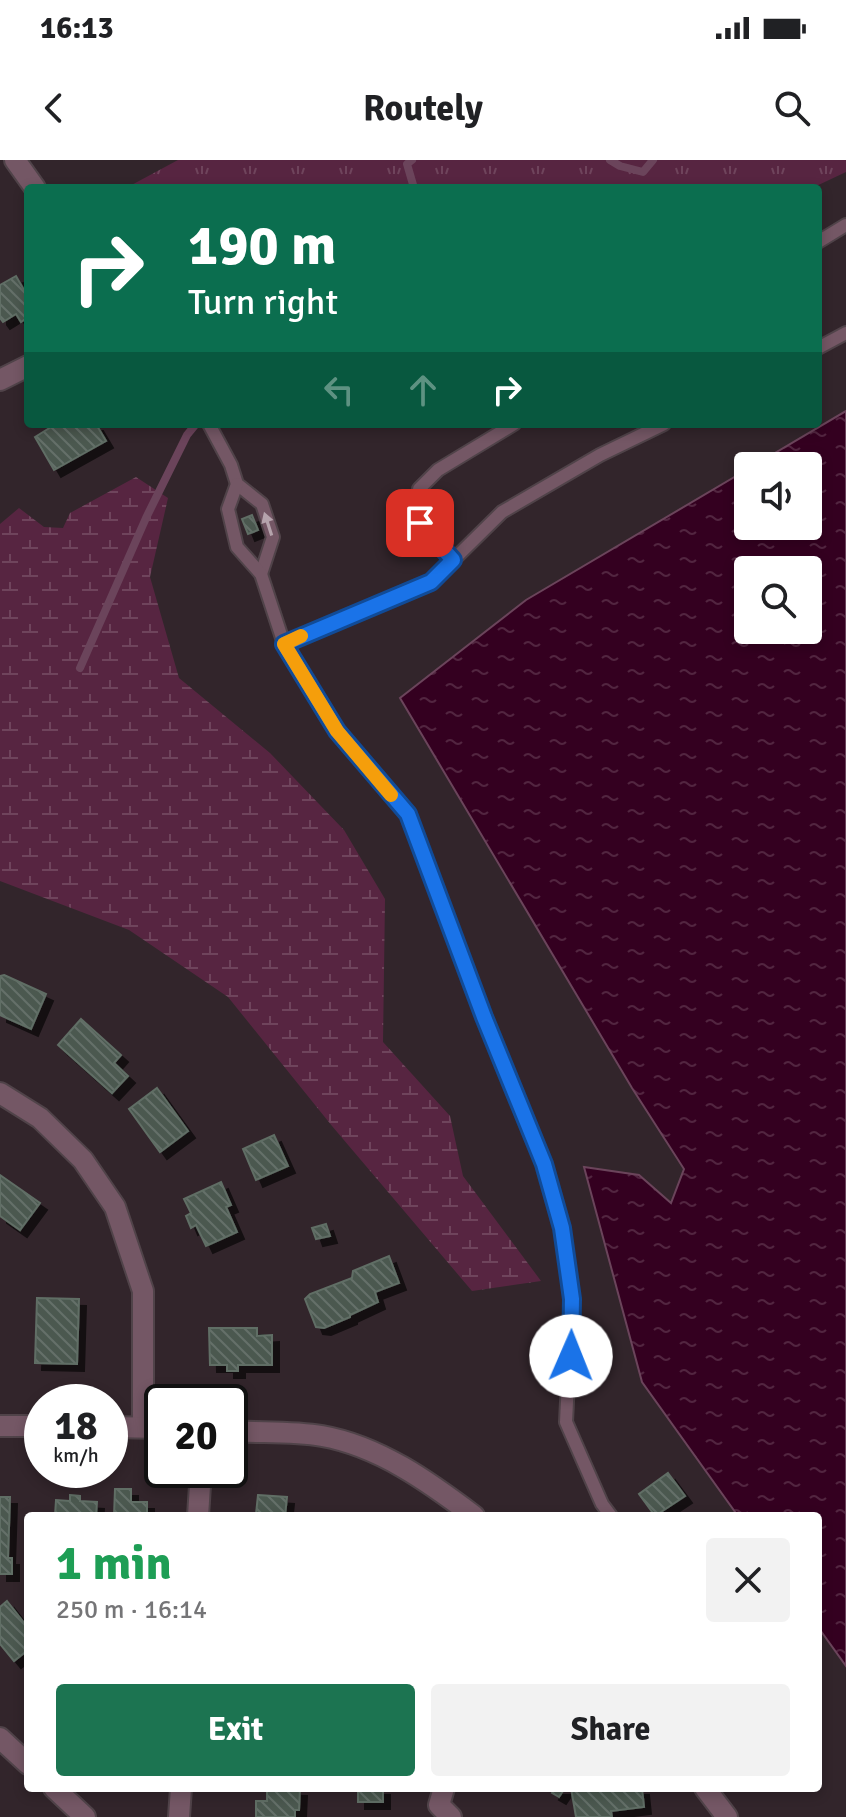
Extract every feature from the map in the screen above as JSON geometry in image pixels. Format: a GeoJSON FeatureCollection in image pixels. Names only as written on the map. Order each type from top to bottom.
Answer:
{"type":"FeatureCollection","features":[{"type":"Feature","properties":{"kind":"street"},"geometry":{"type":"LineString","coordinates":[[15,160],[32,184]]}},
{"type":"Feature","properties":{"kind":"street"},"geometry":{"type":"LineString","coordinates":[[0,380],[24,368]]}},
{"type":"Feature","properties":{"kind":"street"},"geometry":{"type":"LineString","coordinates":[[0,1093],[40,1118],[83,1160],[115,1207],[143,1291],[149,1384]]}},
{"type":"Feature","properties":{"kind":"street"},"geometry":{"type":"LineString","coordinates":[[0,1426],[24,1426]]}},
{"type":"Feature","properties":{"kind":"street"},"geometry":{"type":"LineString","coordinates":[[248,1432],[323,1437],[378,1455],[430,1482],[469,1512]]}},
{"type":"Feature","properties":{"kind":"street"},"geometry":{"type":"LineString","coordinates":[[198,1512],[200,1488]]}},
{"type":"Feature","properties":{"kind":"street"},"geometry":{"type":"LineString","coordinates":[[0,1738],[24,1760]]}},
{"type":"Feature","properties":{"kind":"street"},"geometry":{"type":"LineString","coordinates":[[58,1792],[85,1817]]}},
{"type":"Feature","properties":{"kind":"street"},"geometry":{"type":"LineString","coordinates":[[179,1817],[181,1792]]}},
{"type":"Feature","properties":{"kind":"street"},"geometry":{"type":"LineString","coordinates":[[443,1792],[439,1805],[451,1817]]}},
{"type":"Feature","properties":{"kind":"street"},"geometry":{"type":"LineString","coordinates":[[708,1792],[727,1817]]}},
{"type":"Feature","properties":{"kind":"lane"},"geometry":{"type":"LineString","coordinates":[[822,240],[846,225]]}},
{"type":"Feature","properties":{"kind":"lane"},"geometry":{"type":"LineString","coordinates":[[822,346],[846,333]]}},
{"type":"Feature","properties":{"kind":"lane"},"geometry":{"type":"LineString","coordinates":[[211,428],[227,456],[237,484],[262,504],[273,537],[261,574]]}},
{"type":"Feature","properties":{"kind":"lane"},"geometry":{"type":"LineString","coordinates":[[453,560],[420,523],[419,489],[438,470],[507,428]]}},
{"type":"Feature","properties":{"kind":"lane"},"geometry":{"type":"LineString","coordinates":[[284,644],[431,582],[502,512],[600,455],[656,428]]}},
{"type":"Feature","properties":{"kind":"lane"},"geometry":{"type":"LineString","coordinates":[[237,484],[228,509],[237,547],[261,574],[284,644],[337,731],[408,814],[484,1017],[544,1164],[562,1228],[572,1299],[566,1422],[608,1512]]}},
{"type":"Feature","properties":{"kind":"green space"},"geometry":{"type":"Polygon","coordinates":[[[178,160],[846,160],[846,172],[820,184],[133,184],[178,160]]]}},
{"type":"Feature","properties":{"kind":"green space"},"geometry":{"type":"Polygon","coordinates":[[[136,477],[168,498],[150,577],[179,678],[270,753],[344,830],[385,899],[383,1042],[450,1116],[463,1176],[541,1281],[472,1291],[228,997],[129,930],[0,881],[0,524],[19,508],[44,527],[63,528],[70,513],[136,477]]]}},
{"type":"Feature","properties":{"kind":"water"},"geometry":{"type":"Polygon","coordinates":[[[846,411],[846,1666],[822,1633],[822,1512],[735,1512],[642,1382],[584,1167],[639,1175],[671,1203],[684,1169],[632,1088],[400,698],[526,600],[734,477],[734,540],[822,540],[822,452],[777,452],[822,428],[846,411]]]}},
{"type":"Feature","properties":{"kind":"building"},"geometry":{"type":"Polygon","coordinates":[[[16,276],[24,290],[24,320],[21,322],[16,314],[3,322],[0,318],[0,285],[16,276]]]}},
{"type":"Feature","properties":{"kind":"building"},"geometry":{"type":"Polygon","coordinates":[[[50,428],[98,428],[106,441],[54,470],[35,437],[50,428]]]}},
{"type":"Feature","properties":{"kind":"building"},"geometry":{"type":"Polygon","coordinates":[[[252,515],[258,530],[248,534],[242,519],[252,515]]]}},
{"type":"Feature","properties":{"kind":"building"},"geometry":{"type":"Polygon","coordinates":[[[0,976],[46,994],[31,1029],[0,1015],[0,976]]]}},
{"type":"Feature","properties":{"kind":"building"},"geometry":{"type":"Polygon","coordinates":[[[81,1019],[121,1055],[114,1063],[128,1076],[112,1093],[58,1045],[81,1019]]]}},
{"type":"Feature","properties":{"kind":"building"},"geometry":{"type":"Polygon","coordinates":[[[157,1088],[188,1131],[160,1152],[129,1109],[157,1088]]]}},
{"type":"Feature","properties":{"kind":"building"},"geometry":{"type":"Polygon","coordinates":[[[274,1135],[288,1166],[256,1180],[243,1149],[274,1135]]]}},
{"type":"Feature","properties":{"kind":"building"},"geometry":{"type":"Polygon","coordinates":[[[0,1175],[40,1203],[20,1230],[0,1216],[0,1175]]]}},
{"type":"Feature","properties":{"kind":"building"},"geometry":{"type":"Polygon","coordinates":[[[221,1182],[231,1205],[226,1207],[237,1232],[206,1246],[196,1225],[191,1228],[186,1216],[191,1213],[184,1199],[221,1182]]]}},
{"type":"Feature","properties":{"kind":"building"},"geometry":{"type":"Polygon","coordinates":[[[326,1224],[330,1236],[316,1239],[312,1228],[326,1224]]]}},
{"type":"Feature","properties":{"kind":"building"},"geometry":{"type":"Polygon","coordinates":[[[389,1256],[399,1283],[375,1292],[378,1302],[350,1317],[324,1328],[316,1327],[305,1299],[310,1294],[352,1278],[353,1271],[389,1256]]]}},
{"type":"Feature","properties":{"kind":"building"},"geometry":{"type":"Polygon","coordinates":[[[37,1298],[79,1299],[77,1364],[35,1363],[37,1298]]]}},
{"type":"Feature","properties":{"kind":"building"},"geometry":{"type":"Polygon","coordinates":[[[209,1328],[257,1328],[257,1336],[272,1335],[272,1365],[238,1365],[238,1371],[227,1371],[227,1365],[210,1365],[209,1328]]]}},
{"type":"Feature","properties":{"kind":"building"},"geometry":{"type":"Polygon","coordinates":[[[668,1473],[685,1496],[661,1512],[652,1512],[639,1494],[668,1473]]]}},
{"type":"Feature","properties":{"kind":"building"},"geometry":{"type":"Polygon","coordinates":[[[115,1489],[131,1489],[131,1502],[147,1502],[147,1512],[114,1512],[115,1489]]]}},
{"type":"Feature","properties":{"kind":"building"},"geometry":{"type":"Polygon","coordinates":[[[70,1495],[80,1496],[80,1501],[97,1502],[96,1512],[55,1512],[56,1500],[70,1501],[70,1495]]]}},
{"type":"Feature","properties":{"kind":"building"},"geometry":{"type":"Polygon","coordinates":[[[258,1495],[287,1497],[285,1512],[256,1512],[258,1495]]]}},
{"type":"Feature","properties":{"kind":"building"},"geometry":{"type":"Polygon","coordinates":[[[0,1497],[10,1497],[8,1558],[12,1558],[12,1574],[0,1574],[0,1497]]]}},
{"type":"Feature","properties":{"kind":"building"},"geometry":{"type":"Polygon","coordinates":[[[7,1601],[24,1623],[24,1653],[14,1661],[0,1644],[0,1607],[7,1601]]]}},
{"type":"Feature","properties":{"kind":"building"},"geometry":{"type":"Polygon","coordinates":[[[267,1792],[300,1792],[299,1810],[295,1810],[295,1817],[256,1817],[256,1801],[267,1801],[267,1792]]]}},
{"type":"Feature","properties":{"kind":"building"},"geometry":{"type":"Polygon","coordinates":[[[358,1792],[383,1792],[383,1802],[358,1802],[358,1792]]]}},
{"type":"Feature","properties":{"kind":"building"},"geometry":{"type":"Polygon","coordinates":[[[572,1792],[642,1792],[644,1807],[611,1811],[612,1817],[576,1817],[572,1792]]]}},
{"type":"Feature","properties":{"kind":"waterway"},"geometry":{"type":"LineString","coordinates":[[412,160],[407,164],[413,184]]}},
{"type":"Feature","properties":{"kind":"waterway"},"geometry":{"type":"LineString","coordinates":[[610,160],[643,172],[653,160]]}},
{"type":"Feature","properties":{"kind":"waterway"},"geometry":{"type":"LineString","coordinates":[[80,668],[146,518],[193,428]]}},
{"type":"Feature","properties":{"kind":"slow traffic"},"geometry":{"type":"LineString","coordinates":[[301,636],[284,644],[337,731],[391,795]]}},
{"type":"Feature","properties":{"kind":"route"},"geometry":{"type":"LineString","coordinates":[[420,523],[453,560],[431,582],[284,644],[337,731],[408,814],[484,1017],[544,1164],[562,1228],[572,1299],[571,1356]]}}]}
